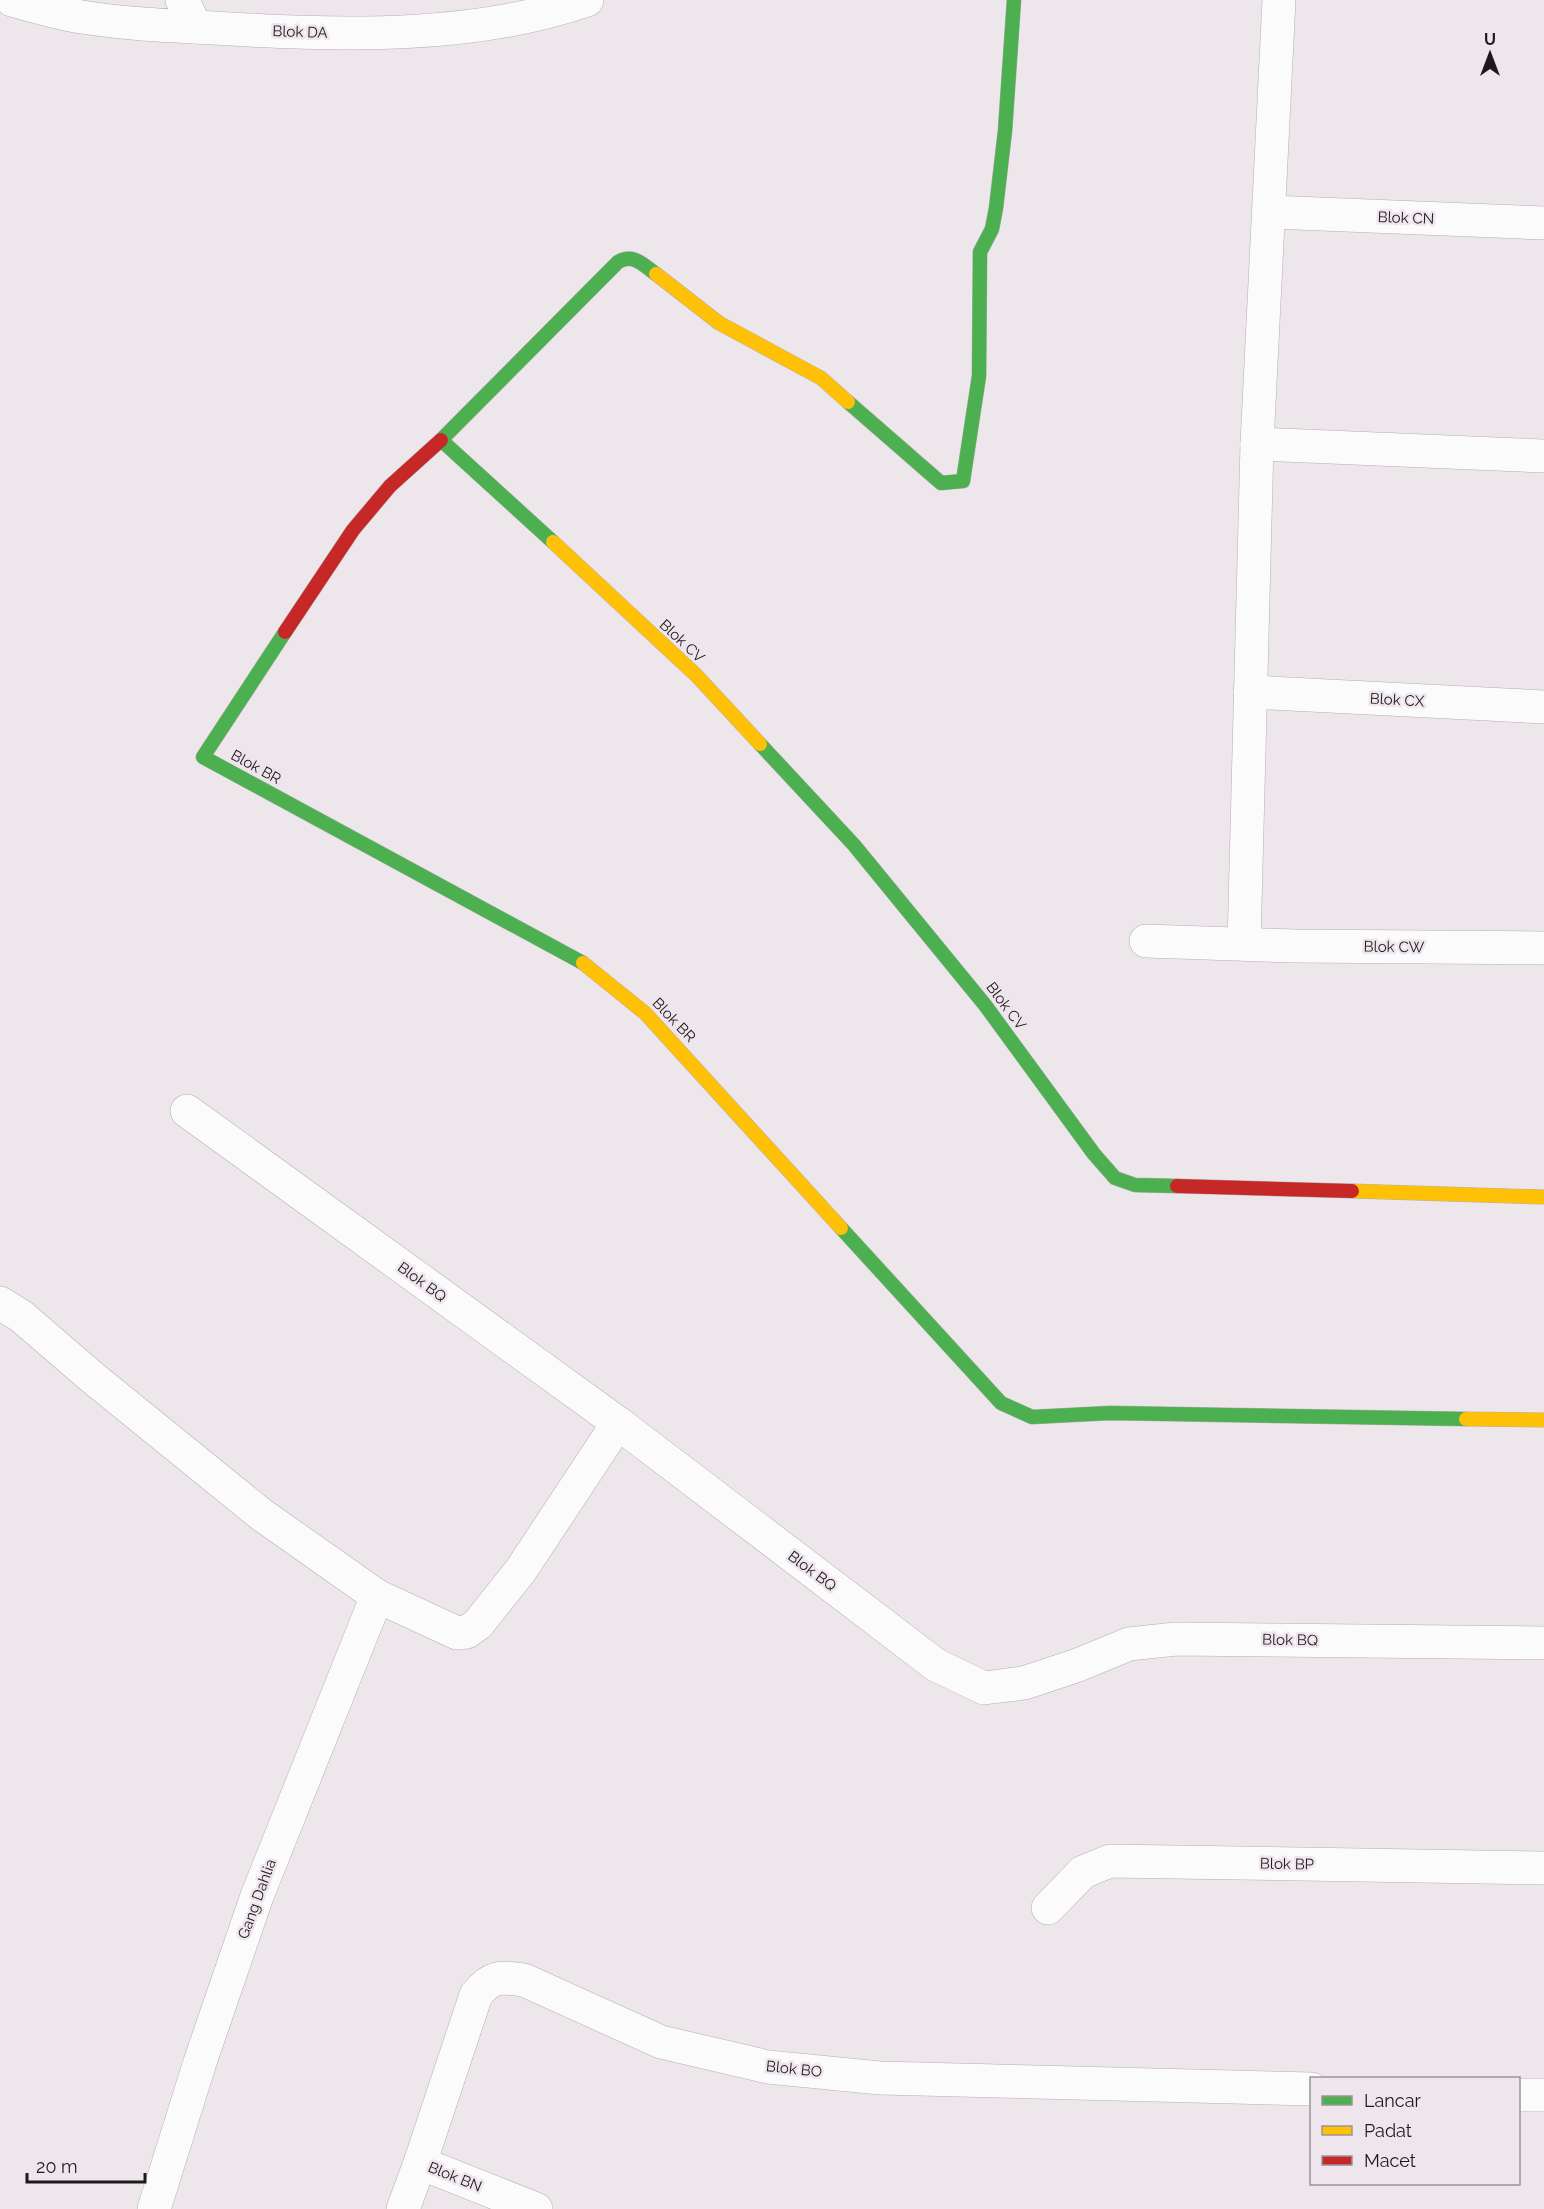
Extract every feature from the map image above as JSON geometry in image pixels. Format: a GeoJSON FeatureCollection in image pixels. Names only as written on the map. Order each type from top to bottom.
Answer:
{"type":"FeatureCollection","features":[{"type":"Feature","properties":{"kind":"street","name":"Blok DA"},"geometry":{"type":"LineString","coordinates":[[12,0],[81,17],[145,24],[189,14],[353,34],[503,22],[554,11],[587,0]]}},
{"type":"Feature","properties":{"kind":"street"},"geometry":{"type":"LineString","coordinates":[[441,441],[618,262],[625,258],[635,258],[719,323],[821,378],[941,483],[963,481],[979,376],[980,252],[992,229],[996,208],[1005,131],[1014,0]]}},
{"type":"Feature","properties":{"kind":"street"},"geometry":{"type":"LineString","coordinates":[[1244,944],[1257,444],[1279,0]]}},
{"type":"Feature","properties":{"kind":"street","name":"Blok CN"},"geometry":{"type":"LineString","coordinates":[[1269,212],[1544,223]]}},
{"type":"Feature","properties":{"kind":"street","name":"Blok BR"},"geometry":{"type":"LineString","coordinates":[[441,441],[390,486],[353,530],[203,757],[589,967],[645,1013],[1001,1403],[1032,1417],[1110,1413],[1544,1420]]}},
{"type":"Feature","properties":{"kind":"street","name":"Blok CV"},"geometry":{"type":"LineString","coordinates":[[441,441],[494,487],[696,675],[854,845],[985,1005],[1094,1154],[1115,1178],[1135,1185],[1544,1197]]}},
{"type":"Feature","properties":{"kind":"street"},"geometry":{"type":"LineString","coordinates":[[1257,444],[1544,456]]}},
{"type":"Feature","properties":{"kind":"street","name":"Blok CX"},"geometry":{"type":"LineString","coordinates":[[1250,692],[1544,707]]}},
{"type":"Feature","properties":{"kind":"street","name":"Blok CW"},"geometry":{"type":"LineString","coordinates":[[1146,941],[1544,948]]}},
{"type":"Feature","properties":{"kind":"street","name":"Blok BQ"},"geometry":{"type":"LineString","coordinates":[[187,1111],[618,1423],[936,1665],[984,1688],[1024,1683],[1078,1665],[1129,1644],[1176,1639],[1544,1643]]}},
{"type":"Feature","properties":{"kind":"street"},"geometry":{"type":"LineString","coordinates":[[0,1303],[21,1316],[93,1378],[262,1515],[377,1596],[456,1633],[467,1632],[478,1624],[521,1570],[618,1423]]}},
{"type":"Feature","properties":{"kind":"street","name":"Gang Dahlia"},"geometry":{"type":"LineString","coordinates":[[154,2209],[200,2062],[257,1896],[377,1596]]}},
{"type":"Feature","properties":{"kind":"street","name":"Blok BP"},"geometry":{"type":"LineString","coordinates":[[1048,1908],[1083,1872],[1110,1861],[1544,1868]]}},
{"type":"Feature","properties":{"kind":"street","name":"Blok BO"},"geometry":{"type":"LineString","coordinates":[[420,2163],[476,1995],[486,1982],[503,1978],[524,1980],[661,2042],[768,2067],[880,2078],[1310,2089]]}},
{"type":"Feature","properties":{"kind":"street"},"geometry":{"type":"LineString","coordinates":[[1520,2095],[1544,2095]]}},
{"type":"Feature","properties":{"kind":"street","name":"Blok BN"},"geometry":{"type":"LineString","coordinates":[[403,2209],[420,2163],[536,2209]]}},
{"type":"Feature","properties":{"kind":"traffic: fast"},"geometry":{"type":"LineString","coordinates":[[848,402],[941,483],[963,481],[979,376],[980,252],[992,229],[996,208],[1005,131],[1014,0]]}},
{"type":"Feature","properties":{"kind":"traffic: fast"},"geometry":{"type":"LineString","coordinates":[[553,542],[441,440],[618,262],[634,259],[656,274]]}},
{"type":"Feature","properties":{"kind":"traffic: fast"},"geometry":{"type":"LineString","coordinates":[[285,632],[203,757],[583,963]]}},
{"type":"Feature","properties":{"kind":"traffic: fast"},"geometry":{"type":"LineString","coordinates":[[760,744],[854,845],[985,1005],[1094,1154],[1115,1178],[1135,1185],[1177,1186]]}},
{"type":"Feature","properties":{"kind":"traffic: fast"},"geometry":{"type":"LineString","coordinates":[[841,1228],[1001,1403],[1032,1417],[1110,1413],[1466,1419]]}},
{"type":"Feature","properties":{"kind":"traffic: slow"},"geometry":{"type":"LineString","coordinates":[[656,274],[719,323],[821,378],[848,402]]}},
{"type":"Feature","properties":{"kind":"traffic: slow"},"geometry":{"type":"LineString","coordinates":[[553,542],[696,675],[760,744]]}},
{"type":"Feature","properties":{"kind":"traffic: slow"},"geometry":{"type":"LineString","coordinates":[[583,963],[645,1013],[841,1228]]}},
{"type":"Feature","properties":{"kind":"traffic: slow"},"geometry":{"type":"LineString","coordinates":[[1352,1191],[1544,1197]]}},
{"type":"Feature","properties":{"kind":"traffic: slow"},"geometry":{"type":"LineString","coordinates":[[1466,1419],[1544,1420]]}},
{"type":"Feature","properties":{"kind":"traffic: jam"},"geometry":{"type":"LineString","coordinates":[[285,632],[353,530],[390,486],[441,440]]}},
{"type":"Feature","properties":{"kind":"traffic: jam"},"geometry":{"type":"LineString","coordinates":[[1177,1186],[1352,1191]]}}]}
